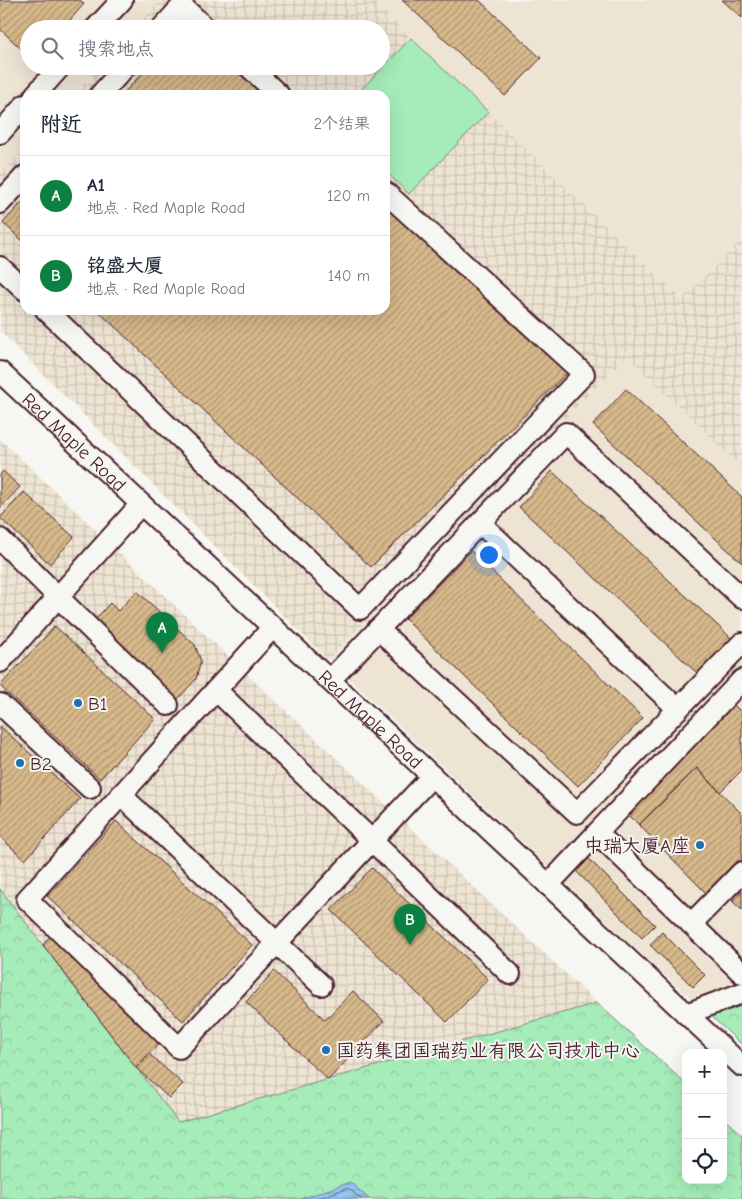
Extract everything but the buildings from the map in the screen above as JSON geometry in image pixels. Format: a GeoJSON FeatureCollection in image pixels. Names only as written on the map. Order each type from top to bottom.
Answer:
{"type":"FeatureCollection","features":[{"type":"Feature","properties":{"kind":"street"},"geometry":{"type":"LineString","coordinates":[[104,20],[122,0]]}},
{"type":"Feature","properties":{"kind":"street"},"geometry":{"type":"LineString","coordinates":[[169,20],[182,6],[197,20]]}},
{"type":"Feature","properties":{"kind":"street"},"geometry":{"type":"LineString","coordinates":[[39,90],[53,75]]}},
{"type":"Feature","properties":{"kind":"street"},"geometry":{"type":"LineString","coordinates":[[104,90],[118,75]]}},
{"type":"Feature","properties":{"kind":"street"},"geometry":{"type":"LineString","coordinates":[[258,75],[274,90]]}},
{"type":"Feature","properties":{"kind":"street"},"geometry":{"type":"LineString","coordinates":[[0,133],[20,111]]}},
{"type":"Feature","properties":{"kind":"street"},"geometry":{"type":"LineString","coordinates":[[0,203],[20,181]]}},
{"type":"Feature","properties":{"kind":"street"},"geometry":{"type":"LineString","coordinates":[[51,315],[360,609],[584,374],[390,197]]}},
{"type":"Feature","properties":{"kind":"street"},"geometry":{"type":"LineString","coordinates":[[0,266],[20,285]]}},
{"type":"Feature","properties":{"kind":"street","name":"Red Maple Road"},"geometry":{"type":"LineString","coordinates":[[0,372],[742,1066]]}},
{"type":"Feature","properties":{"kind":"street"},"geometry":{"type":"LineString","coordinates":[[330,680],[566,433],[742,598]]}},
{"type":"Feature","properties":{"kind":"street"},"geometry":{"type":"LineString","coordinates":[[0,662],[141,504]]}},
{"type":"Feature","properties":{"kind":"street"},"geometry":{"type":"LineString","coordinates":[[480,523],[678,709]]}},
{"type":"Feature","properties":{"kind":"street"},"geometry":{"type":"LineString","coordinates":[[0,539],[168,705]]}},
{"type":"Feature","properties":{"kind":"street"},"geometry":{"type":"LineString","coordinates":[[273,627],[27,900],[179,1048],[432,776]]}},
{"type":"Feature","properties":{"kind":"street"},"geometry":{"type":"LineString","coordinates":[[378,629],[577,813],[742,643]]}},
{"type":"Feature","properties":{"kind":"street"},"geometry":{"type":"LineString","coordinates":[[548,885],[742,680]]}},
{"type":"Feature","properties":{"kind":"street"},"geometry":{"type":"LineString","coordinates":[[216,690],[510,974]]}},
{"type":"Feature","properties":{"kind":"street"},"geometry":{"type":"LineString","coordinates":[[0,704],[90,788]]}},
{"type":"Feature","properties":{"kind":"street"},"geometry":{"type":"LineString","coordinates":[[121,795],[321,985]]}},
{"type":"Feature","properties":{"kind":"street"},"geometry":{"type":"LineString","coordinates":[[597,833],[742,973]]}},
{"type":"Feature","properties":{"kind":"street"},"geometry":{"type":"LineString","coordinates":[[691,924],[742,872]]}},
{"type":"Feature","properties":{"kind":"street"},"geometry":{"type":"LineString","coordinates":[[686,1014],[742,993]]}},
{"type":"Feature","properties":{"kind":"shaded area"},"geometry":{"type":"Polygon","coordinates":[[[0,0],[161,0],[142,20],[20,20],[20,75],[92,75],[78,90],[20,90],[20,153],[0,175],[0,0]]]}},
{"type":"Feature","properties":{"kind":"shaded area"},"geometry":{"type":"Polygon","coordinates":[[[161,0],[372,0],[682,299],[742,239],[742,468],[627,356],[328,660],[0,331],[0,175],[20,153],[20,315],[390,315],[390,90],[78,90],[92,75],[390,75],[390,20],[142,20],[161,0]]]}},
{"type":"Feature","properties":{"kind":"shaded area"},"geometry":{"type":"Polygon","coordinates":[[[372,0],[742,0],[742,239],[682,299],[372,0]]]}},
{"type":"Feature","properties":{"kind":"shaded area"},"geometry":{"type":"Polygon","coordinates":[[[627,356],[742,468],[742,1004],[711,1016],[654,966],[329,660],[627,356]]]}},
{"type":"Feature","properties":{"kind":"shaded area"},"geometry":{"type":"Polygon","coordinates":[[[0,439],[597,1003],[178,1122],[0,889],[0,439]]]}},
{"type":"Feature","properties":{"kind":"green space"},"geometry":{"type":"Polygon","coordinates":[[[411,38],[488,112],[409,194],[390,176],[390,90],[361,90],[375,75],[390,75],[390,60],[411,38]]]}},
{"type":"Feature","properties":{"kind":"green space"},"geometry":{"type":"Polygon","coordinates":[[[0,889],[178,1122],[597,1003],[682,1080],[682,1184],[727,1184],[727,1122],[742,1135],[742,1199],[0,1199],[0,889]]]}},
{"type":"Feature","properties":{"kind":"green space"},"geometry":{"type":"Polygon","coordinates":[[[742,1004],[742,1045],[711,1016],[742,1004]]]}},
{"type":"Feature","properties":{"kind":"water"},"geometry":{"type":"Polygon","coordinates":[[[350,1182],[369,1199],[301,1199],[350,1182]]]}},
{"type":"Feature","properties":{"kind":"place","name":"A1"},"geometry":{"type":"Point","coordinates":[162,653]}},
{"type":"Feature","properties":{"kind":"place","name":"B1"},"geometry":{"type":"Point","coordinates":[78,703]}},
{"type":"Feature","properties":{"kind":"place","name":"B2"},"geometry":{"type":"Point","coordinates":[20,763]}},
{"type":"Feature","properties":{"kind":"place","name":"中瑞大厦A座"},"geometry":{"type":"Point","coordinates":[700,845]}},
{"type":"Feature","properties":{"kind":"place","name":"铭盛大厦"},"geometry":{"type":"Point","coordinates":[410,945]}},
{"type":"Feature","properties":{"kind":"place","name":"国药集团国瑞药业有限公司技术中心"},"geometry":{"type":"Point","coordinates":[326,1050]}}]}
